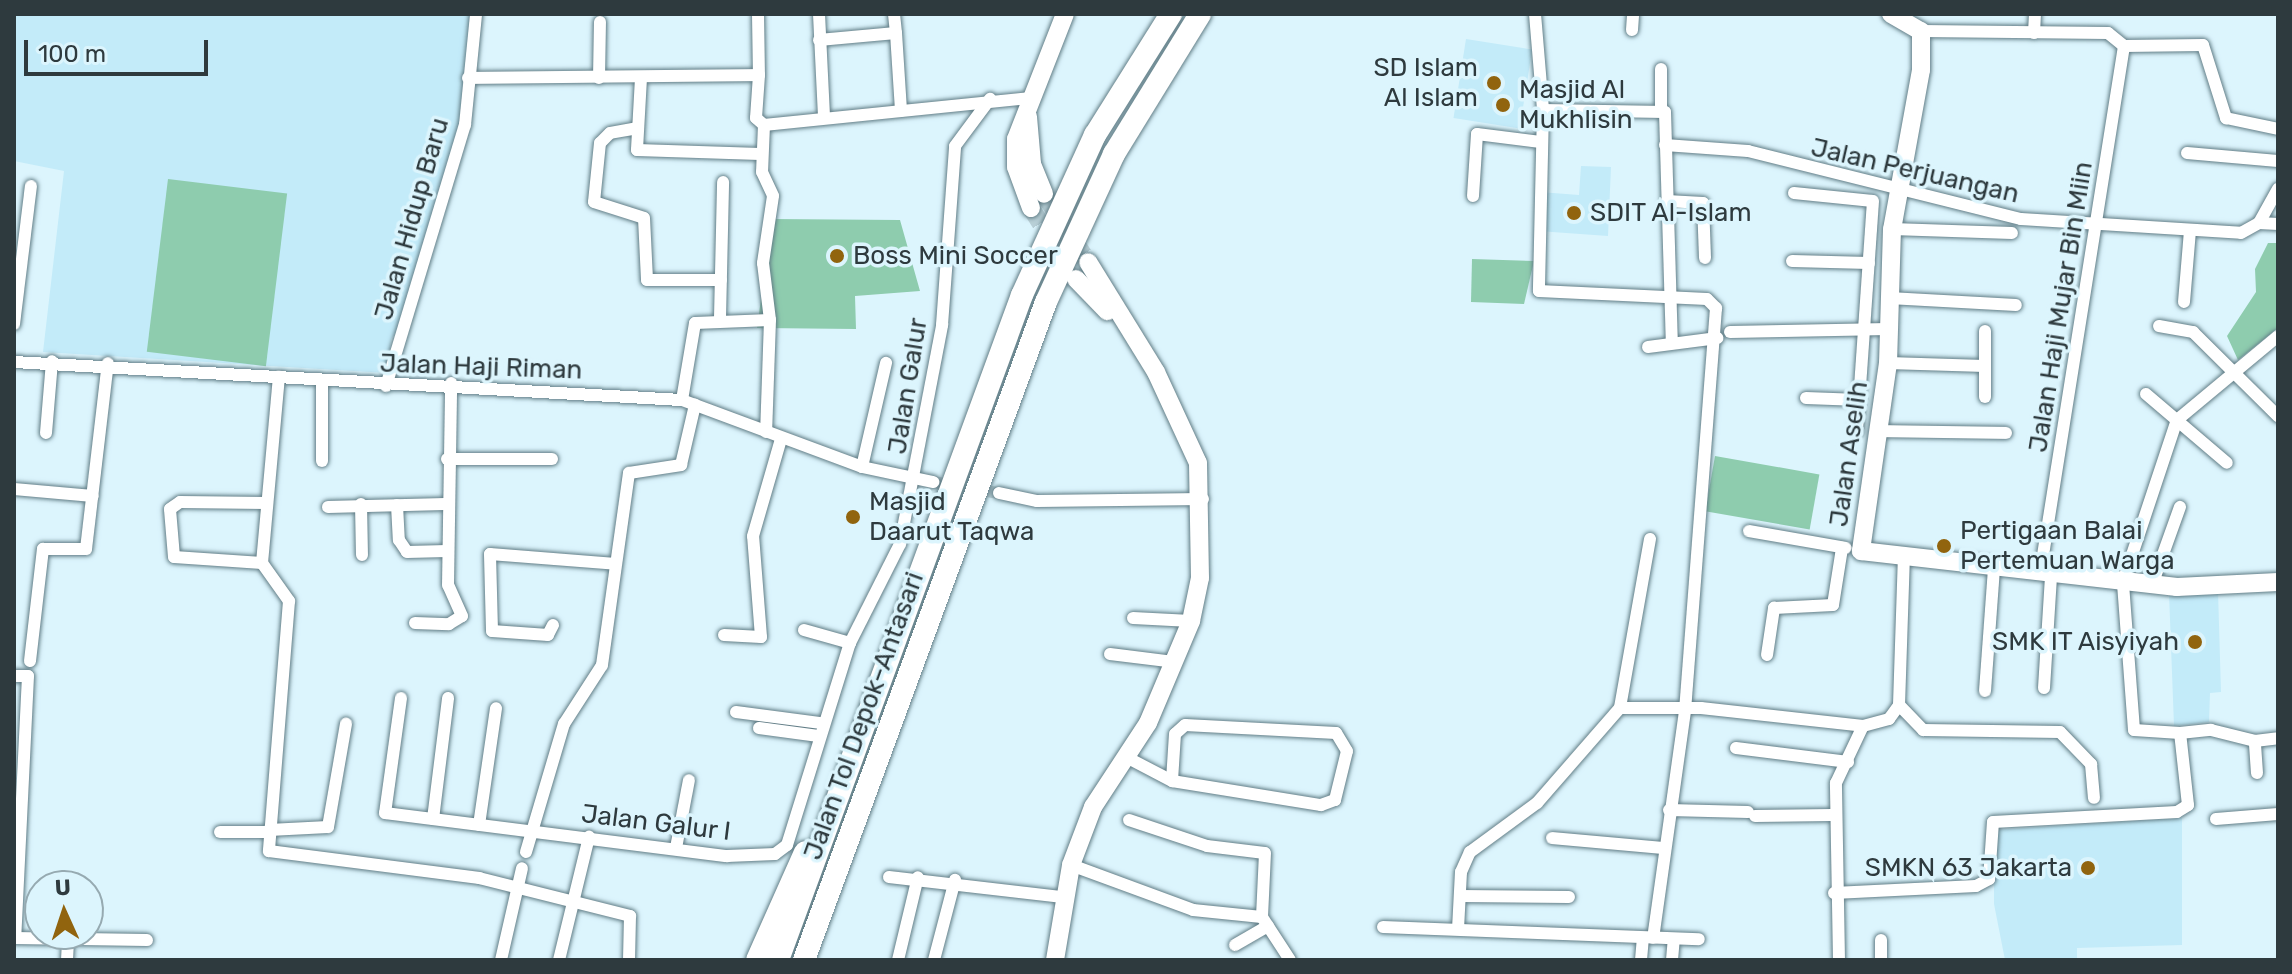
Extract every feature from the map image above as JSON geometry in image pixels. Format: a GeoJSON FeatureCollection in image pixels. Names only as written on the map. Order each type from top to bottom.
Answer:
{"type":"FeatureCollection","features":[{"type":"Feature","properties":{"kind":"highway","name":"Jalan Tol Depok–Antasari"},"geometry":{"type":"LineString","coordinates":[[778,960],[1050,231],[1095,135],[1171,14]]}},
{"type":"Feature","properties":{"kind":"highway","name":"Jalan Tol Depok–Antasari"},"geometry":{"type":"LineString","coordinates":[[804,960],[1046,302],[1114,154],[1200,14]]}},
{"type":"Feature","properties":{"kind":"highway"},"geometry":{"type":"LineString","coordinates":[[757,960],[844,780]]}},
{"type":"Feature","properties":{"kind":"street","name":"Jalan Hidup Baru"},"geometry":{"type":"LineString","coordinates":[[386,386],[461,143],[476,14]]}},
{"type":"Feature","properties":{"kind":"street"},"geometry":{"type":"LineString","coordinates":[[758,14],[756,118],[764,125],[990,99],[1028,104]]}},
{"type":"Feature","properties":{"kind":"street"},"geometry":{"type":"LineString","coordinates":[[819,14],[824,118]]}},
{"type":"Feature","properties":{"kind":"street"},"geometry":{"type":"LineString","coordinates":[[894,14],[901,111]]}},
{"type":"Feature","properties":{"kind":"street"},"geometry":{"type":"LineString","coordinates":[[1031,208],[1016,167],[1028,104],[1065,14]]}},
{"type":"Feature","properties":{"kind":"street"},"geometry":{"type":"LineString","coordinates":[[1535,14],[1543,110],[1540,142],[1540,293],[1707,299],[1716,308],[1717,335],[1685,711],[1648,938],[1641,960]]}},
{"type":"Feature","properties":{"kind":"street"},"geometry":{"type":"LineString","coordinates":[[1632,30],[1633,14]]}},
{"type":"Feature","properties":{"kind":"street"},"geometry":{"type":"LineString","coordinates":[[1891,14],[1921,31],[2108,33],[2124,46],[2206,47],[2226,118],[2278,129]]}},
{"type":"Feature","properties":{"kind":"street"},"geometry":{"type":"LineString","coordinates":[[2034,33],[2035,14]]}},
{"type":"Feature","properties":{"kind":"street"},"geometry":{"type":"LineString","coordinates":[[599,78],[600,22]]}},
{"type":"Feature","properties":{"kind":"street","name":"Jalan Aselih"},"geometry":{"type":"LineString","coordinates":[[1921,31],[1916,117],[1897,192],[1892,229],[1888,363],[1861,551],[1994,569],[2152,585],[2278,582]]}},
{"type":"Feature","properties":{"kind":"street"},"geometry":{"type":"LineString","coordinates":[[819,40],[896,33]]}},
{"type":"Feature","properties":{"kind":"street","name":"Jalan Haji Mujar Bin Miin"},"geometry":{"type":"LineString","coordinates":[[2044,688],[2046,575],[2124,46]]}},
{"type":"Feature","properties":{"kind":"street"},"geometry":{"type":"LineString","coordinates":[[1661,69],[1660,108],[1665,145],[1672,342]]}},
{"type":"Feature","properties":{"kind":"street"},"geometry":{"type":"LineString","coordinates":[[468,78],[759,75]]}},
{"type":"Feature","properties":{"kind":"street"},"geometry":{"type":"LineString","coordinates":[[641,78],[639,151],[760,154]]}},
{"type":"Feature","properties":{"kind":"street","name":"Jalan Galur"},"geometry":{"type":"LineString","coordinates":[[775,854],[787,845],[819,730],[850,643],[900,544],[917,480],[920,423],[942,325],[955,146],[990,99]]}},
{"type":"Feature","properties":{"kind":"street"},"geometry":{"type":"LineString","coordinates":[[1028,104],[1032,164],[1044,194]]}},
{"type":"Feature","properties":{"kind":"street"},"geometry":{"type":"LineString","coordinates":[[1543,110],[1660,108]]}},
{"type":"Feature","properties":{"kind":"street"},"geometry":{"type":"LineString","coordinates":[[764,125],[760,154],[773,196],[763,263],[770,320],[766,432]]}},
{"type":"Feature","properties":{"kind":"street"},"geometry":{"type":"LineString","coordinates":[[638,128],[610,133],[600,143],[594,202],[644,218],[647,280],[721,280]]}},
{"type":"Feature","properties":{"kind":"street"},"geometry":{"type":"LineString","coordinates":[[1473,196],[1477,134],[1540,142]]}},
{"type":"Feature","properties":{"kind":"street","name":"Jalan Perjuangan"},"geometry":{"type":"LineString","coordinates":[[1665,145],[1740,150],[1996,217],[2096,221],[2241,233],[2259,223],[2278,224]]}},
{"type":"Feature","properties":{"kind":"street"},"geometry":{"type":"LineString","coordinates":[[2187,153],[2278,161]]}},
{"type":"Feature","properties":{"kind":"street"},"geometry":{"type":"LineString","coordinates":[[720,318],[723,182]]}},
{"type":"Feature","properties":{"kind":"street"},"geometry":{"type":"LineString","coordinates":[[14,324],[17,270],[31,186]]}},
{"type":"Feature","properties":{"kind":"street"},"geometry":{"type":"LineString","coordinates":[[2259,223],[2278,189]]}},
{"type":"Feature","properties":{"kind":"street"},"geometry":{"type":"LineString","coordinates":[[1794,193],[1873,201],[1857,431]]}},
{"type":"Feature","properties":{"kind":"street"},"geometry":{"type":"LineString","coordinates":[[1667,201],[1703,203],[1705,258]]}},
{"type":"Feature","properties":{"kind":"street"},"geometry":{"type":"LineString","coordinates":[[1892,229],[2012,233]]}},
{"type":"Feature","properties":{"kind":"street"},"geometry":{"type":"LineString","coordinates":[[2184,302],[2190,231]]}},
{"type":"Feature","properties":{"kind":"street"},"geometry":{"type":"LineString","coordinates":[[1792,261],[1869,263]]}},
{"type":"Feature","properties":{"kind":"street"},"geometry":{"type":"LineString","coordinates":[[1055,960],[1063,897],[1071,865],[1093,807],[1128,758],[1191,621],[1203,499],[1198,463],[1168,396],[1088,262]]}},
{"type":"Feature","properties":{"kind":"street"},"geometry":{"type":"LineString","coordinates":[[1076,279],[1126,330]]}},
{"type":"Feature","properties":{"kind":"street"},"geometry":{"type":"LineString","coordinates":[[1889,298],[2016,305]]}},
{"type":"Feature","properties":{"kind":"street"},"geometry":{"type":"LineString","coordinates":[[682,400],[695,323],[720,318],[770,320]]}},
{"type":"Feature","properties":{"kind":"street"},"geometry":{"type":"LineString","coordinates":[[2159,326],[2193,332],[2228,372],[2278,416]]}},
{"type":"Feature","properties":{"kind":"street"},"geometry":{"type":"LineString","coordinates":[[1730,332],[1888,329]]}},
{"type":"Feature","properties":{"kind":"street"},"geometry":{"type":"LineString","coordinates":[[1985,331],[1985,397]]}},
{"type":"Feature","properties":{"kind":"street"},"geometry":{"type":"LineString","coordinates":[[1648,347],[1717,335]]}},
{"type":"Feature","properties":{"kind":"street"},"geometry":{"type":"LineString","coordinates":[[2278,336],[2228,372],[2177,420],[2123,582],[2134,730],[2180,733],[2211,730],[2255,741],[2278,738]]}},
{"type":"Feature","properties":{"kind":"street"},"geometry":{"type":"LineString","coordinates":[[46,433],[52,361]]}},
{"type":"Feature","properties":{"kind":"street","name":"Jalan Haji Riman"},"geometry":{"type":"LineString","coordinates":[[14,362],[108,363],[386,386],[451,383],[682,400],[862,467],[933,482]]}},
{"type":"Feature","properties":{"kind":"street"},"geometry":{"type":"LineString","coordinates":[[30,661],[41,554],[86,549],[108,363]]}},
{"type":"Feature","properties":{"kind":"street"},"geometry":{"type":"LineString","coordinates":[[862,467],[886,363]]}},
{"type":"Feature","properties":{"kind":"street"},"geometry":{"type":"LineString","coordinates":[[1888,363],[1985,366]]}},
{"type":"Feature","properties":{"kind":"street"},"geometry":{"type":"LineString","coordinates":[[279,377],[262,563],[289,601],[269,831],[274,854],[479,878],[514,892],[632,917],[629,960]]}},
{"type":"Feature","properties":{"kind":"street"},"geometry":{"type":"LineString","coordinates":[[322,381],[322,461]]}},
{"type":"Feature","properties":{"kind":"street"},"geometry":{"type":"LineString","coordinates":[[415,623],[449,624],[462,616],[448,585],[445,504],[451,383]]}},
{"type":"Feature","properties":{"kind":"street"},"geometry":{"type":"LineString","coordinates":[[2146,394],[2227,463]]}},
{"type":"Feature","properties":{"kind":"street"},"geometry":{"type":"LineString","coordinates":[[1806,398],[1860,400]]}},
{"type":"Feature","properties":{"kind":"street"},"geometry":{"type":"LineString","coordinates":[[526,852],[564,724],[602,665],[629,473],[681,465],[695,405]]}},
{"type":"Feature","properties":{"kind":"street"},"geometry":{"type":"LineString","coordinates":[[1880,431],[2006,433]]}},
{"type":"Feature","properties":{"kind":"street"},"geometry":{"type":"LineString","coordinates":[[724,635],[761,637],[753,536],[781,439]]}},
{"type":"Feature","properties":{"kind":"street"},"geometry":{"type":"LineString","coordinates":[[447,459],[552,459]]}},
{"type":"Feature","properties":{"kind":"street"},"geometry":{"type":"LineString","coordinates":[[14,489],[93,496]]}},
{"type":"Feature","properties":{"kind":"street"},"geometry":{"type":"LineString","coordinates":[[999,493],[1037,501],[1203,499]]}},
{"type":"Feature","properties":{"kind":"street"},"geometry":{"type":"LineString","coordinates":[[262,563],[174,557],[170,509],[180,502],[266,503]]}},
{"type":"Feature","properties":{"kind":"street"},"geometry":{"type":"LineString","coordinates":[[361,504],[362,555]]}},
{"type":"Feature","properties":{"kind":"street"},"geometry":{"type":"LineString","coordinates":[[328,507],[445,504]]}},
{"type":"Feature","properties":{"kind":"street"},"geometry":{"type":"LineString","coordinates":[[397,505],[399,540],[407,552],[447,551]]}},
{"type":"Feature","properties":{"kind":"street"},"geometry":{"type":"LineString","coordinates":[[2152,585],[2180,507]]}},
{"type":"Feature","properties":{"kind":"street"},"geometry":{"type":"LineString","coordinates":[[1749,531],[1861,551]]}},
{"type":"Feature","properties":{"kind":"street"},"geometry":{"type":"LineString","coordinates":[[1458,929],[1460,896],[1470,852],[1537,803],[1620,708],[1650,539]]}},
{"type":"Feature","properties":{"kind":"street"},"geometry":{"type":"LineString","coordinates":[[1767,655],[1774,608],[1833,605],[1842,548]]}},
{"type":"Feature","properties":{"kind":"street"},"geometry":{"type":"LineString","coordinates":[[553,625],[548,635],[492,631],[490,554],[616,564]]}},
{"type":"Feature","properties":{"kind":"street"},"geometry":{"type":"LineString","coordinates":[[1620,708],[1863,726],[1889,719],[1899,705],[1904,557]]}},
{"type":"Feature","properties":{"kind":"street"},"geometry":{"type":"LineString","coordinates":[[1985,691],[1994,569]]}},
{"type":"Feature","properties":{"kind":"street"},"geometry":{"type":"LineString","coordinates":[[1133,618],[1191,621]]}},
{"type":"Feature","properties":{"kind":"street"},"geometry":{"type":"LineString","coordinates":[[804,630],[850,643]]}},
{"type":"Feature","properties":{"kind":"street"},"geometry":{"type":"LineString","coordinates":[[1110,654],[1174,662]]}},
{"type":"Feature","properties":{"kind":"street"},"geometry":{"type":"LineString","coordinates":[[14,676],[28,676],[19,753],[14,938]]}},
{"type":"Feature","properties":{"kind":"street","name":"Jalan Galur I"},"geometry":{"type":"LineString","coordinates":[[401,698],[385,813],[676,848],[775,854]]}},
{"type":"Feature","properties":{"kind":"street"},"geometry":{"type":"LineString","coordinates":[[433,819],[448,698]]}},
{"type":"Feature","properties":{"kind":"street"},"geometry":{"type":"LineString","coordinates":[[1899,705],[1923,730],[2060,732],[2091,764],[2094,798]]}},
{"type":"Feature","properties":{"kind":"street"},"geometry":{"type":"LineString","coordinates":[[479,825],[496,708]]}},
{"type":"Feature","properties":{"kind":"street"},"geometry":{"type":"LineString","coordinates":[[736,712],[819,730]]}},
{"type":"Feature","properties":{"kind":"street"},"geometry":{"type":"LineString","coordinates":[[220,832],[328,827],[346,724]]}},
{"type":"Feature","properties":{"kind":"street"},"geometry":{"type":"LineString","coordinates":[[1128,758],[1172,781],[1321,805],[1335,800],[1347,751],[1336,733],[1185,725],[1175,734],[1172,781]]}},
{"type":"Feature","properties":{"kind":"street"},"geometry":{"type":"LineString","coordinates":[[1839,960],[1832,815],[1863,726]]}},
{"type":"Feature","properties":{"kind":"street"},"geometry":{"type":"LineString","coordinates":[[759,728],[819,730]]}},
{"type":"Feature","properties":{"kind":"street"},"geometry":{"type":"LineString","coordinates":[[1834,893],[1976,886],[1989,879],[1993,822],[2177,812],[2188,805],[2180,733]]}},
{"type":"Feature","properties":{"kind":"street"},"geometry":{"type":"LineString","coordinates":[[2255,741],[2257,773]]}},
{"type":"Feature","properties":{"kind":"street"},"geometry":{"type":"LineString","coordinates":[[1736,748],[1848,762]]}},
{"type":"Feature","properties":{"kind":"street"},"geometry":{"type":"LineString","coordinates":[[676,848],[689,780]]}},
{"type":"Feature","properties":{"kind":"street"},"geometry":{"type":"LineString","coordinates":[[1669,810],[1832,815]]}},
{"type":"Feature","properties":{"kind":"street"},"geometry":{"type":"LineString","coordinates":[[2216,819],[2278,814]]}},
{"type":"Feature","properties":{"kind":"street"},"geometry":{"type":"LineString","coordinates":[[1129,820],[1207,846],[1265,853],[1265,922],[1290,960]]}},
{"type":"Feature","properties":{"kind":"street"},"geometry":{"type":"LineString","coordinates":[[559,960],[589,837]]}},
{"type":"Feature","properties":{"kind":"street"},"geometry":{"type":"LineString","coordinates":[[1552,838],[1663,848]]}},
{"type":"Feature","properties":{"kind":"street"},"geometry":{"type":"LineString","coordinates":[[1071,865],[1193,910],[1265,922]]}},
{"type":"Feature","properties":{"kind":"street"},"geometry":{"type":"LineString","coordinates":[[501,960],[514,892],[522,868]]}},
{"type":"Feature","properties":{"kind":"street"},"geometry":{"type":"LineString","coordinates":[[889,877],[955,880],[1063,897]]}},
{"type":"Feature","properties":{"kind":"street"},"geometry":{"type":"LineString","coordinates":[[898,960],[918,877]]}},
{"type":"Feature","properties":{"kind":"street"},"geometry":{"type":"LineString","coordinates":[[934,960],[955,880]]}},
{"type":"Feature","properties":{"kind":"street"},"geometry":{"type":"LineString","coordinates":[[1460,896],[1569,897]]}},
{"type":"Feature","properties":{"kind":"street"},"geometry":{"type":"LineString","coordinates":[[1235,945],[1265,922]]}},
{"type":"Feature","properties":{"kind":"street"},"geometry":{"type":"LineString","coordinates":[[1383,927],[1699,939]]}},
{"type":"Feature","properties":{"kind":"street"},"geometry":{"type":"LineString","coordinates":[[1672,960],[1674,939]]}},
{"type":"Feature","properties":{"kind":"street"},"geometry":{"type":"LineString","coordinates":[[104,940],[147,940]]}},
{"type":"Feature","properties":{"kind":"street"},"geometry":{"type":"LineString","coordinates":[[1881,940],[1881,960]]}},
{"type":"Feature","properties":{"kind":"shaded area"},"geometry":{"type":"Polygon","coordinates":[[[14,14],[476,14],[456,156],[407,317],[391,339],[387,373],[43,352],[64,171],[14,161],[14,14]]]}},
{"type":"Feature","properties":{"kind":"shaded area","name":"SD Islam Al Islam"},"geometry":{"type":"Polygon","coordinates":[[[1466,39],[1532,49],[1520,128],[1453,118],[1466,39]]]}},
{"type":"Feature","properties":{"kind":"shaded area","name":"SDIT Al-Islam"},"geometry":{"type":"Polygon","coordinates":[[[1581,166],[1611,167],[1608,236],[1538,231],[1540,192],[1579,195],[1581,166]]]}},
{"type":"Feature","properties":{"kind":"shaded area","name":"SMK IT Aisyiyah"},"geometry":{"type":"Polygon","coordinates":[[[2218,591],[2221,692],[2210,693],[2209,722],[2174,726],[2169,593],[2218,591]]]}},
{"type":"Feature","properties":{"kind":"shaded area","name":"SMKN 63 Jakarta"},"geometry":{"type":"Polygon","coordinates":[[[2182,818],[2182,945],[2077,948],[2077,960],[2005,960],[1994,904],[1994,830],[2182,818]]]}},
{"type":"Feature","properties":{"kind":"green space"},"geometry":{"type":"Polygon","coordinates":[[[168,179],[287,194],[266,366],[147,352],[168,179]]]}},
{"type":"Feature","properties":{"kind":"green space","name":"Boss Mini Soccer"},"geometry":{"type":"Polygon","coordinates":[[[772,219],[900,220],[920,291],[855,296],[856,329],[757,328],[772,219]]]}},
{"type":"Feature","properties":{"kind":"green space"},"geometry":{"type":"Polygon","coordinates":[[[2268,243],[2278,243],[2278,328],[2238,360],[2227,336],[2256,292],[2255,269],[2268,243]]]}},
{"type":"Feature","properties":{"kind":"green space"},"geometry":{"type":"Polygon","coordinates":[[[1472,259],[1534,261],[1524,304],[1471,302],[1472,259]]]}},
{"type":"Feature","properties":{"kind":"green space"},"geometry":{"type":"Polygon","coordinates":[[[1715,456],[1819,474],[1810,530],[1705,511],[1715,456]]]}},
{"type":"Feature","properties":{"kind":"tunnel"},"geometry":{"type":"LineString","coordinates":[[1044,194],[1088,262]]}},
{"type":"Feature","properties":{"kind":"tunnel"},"geometry":{"type":"LineString","coordinates":[[1031,208],[1070,270]]}},
{"type":"Feature","properties":{"kind":"tunnel"},"geometry":{"type":"LineString","coordinates":[[933,482],[999,493]]}},
{"type":"Feature","properties":{"kind":"place","name":"SD Islam Al Islam"},"geometry":{"type":"Point","coordinates":[1494,83]}},
{"type":"Feature","properties":{"kind":"place","name":"Masjid Al Mukhlisin"},"geometry":{"type":"Point","coordinates":[1503,105]}},
{"type":"Feature","properties":{"kind":"place","name":"SDIT Al-Islam"},"geometry":{"type":"Point","coordinates":[1574,213]}},
{"type":"Feature","properties":{"kind":"place","name":"Boss Mini Soccer"},"geometry":{"type":"Point","coordinates":[837,256]}},
{"type":"Feature","properties":{"kind":"place","name":"Masjid Daarut Taqwa"},"geometry":{"type":"Point","coordinates":[853,517]}},
{"type":"Feature","properties":{"kind":"place","name":"Pertigaan Balai Pertemuan Warga"},"geometry":{"type":"Point","coordinates":[1944,546]}},
{"type":"Feature","properties":{"kind":"place","name":"SMK IT Aisyiyah"},"geometry":{"type":"Point","coordinates":[2195,642]}},
{"type":"Feature","properties":{"kind":"place","name":"SMKN 63 Jakarta"},"geometry":{"type":"Point","coordinates":[2088,868]}}]}
